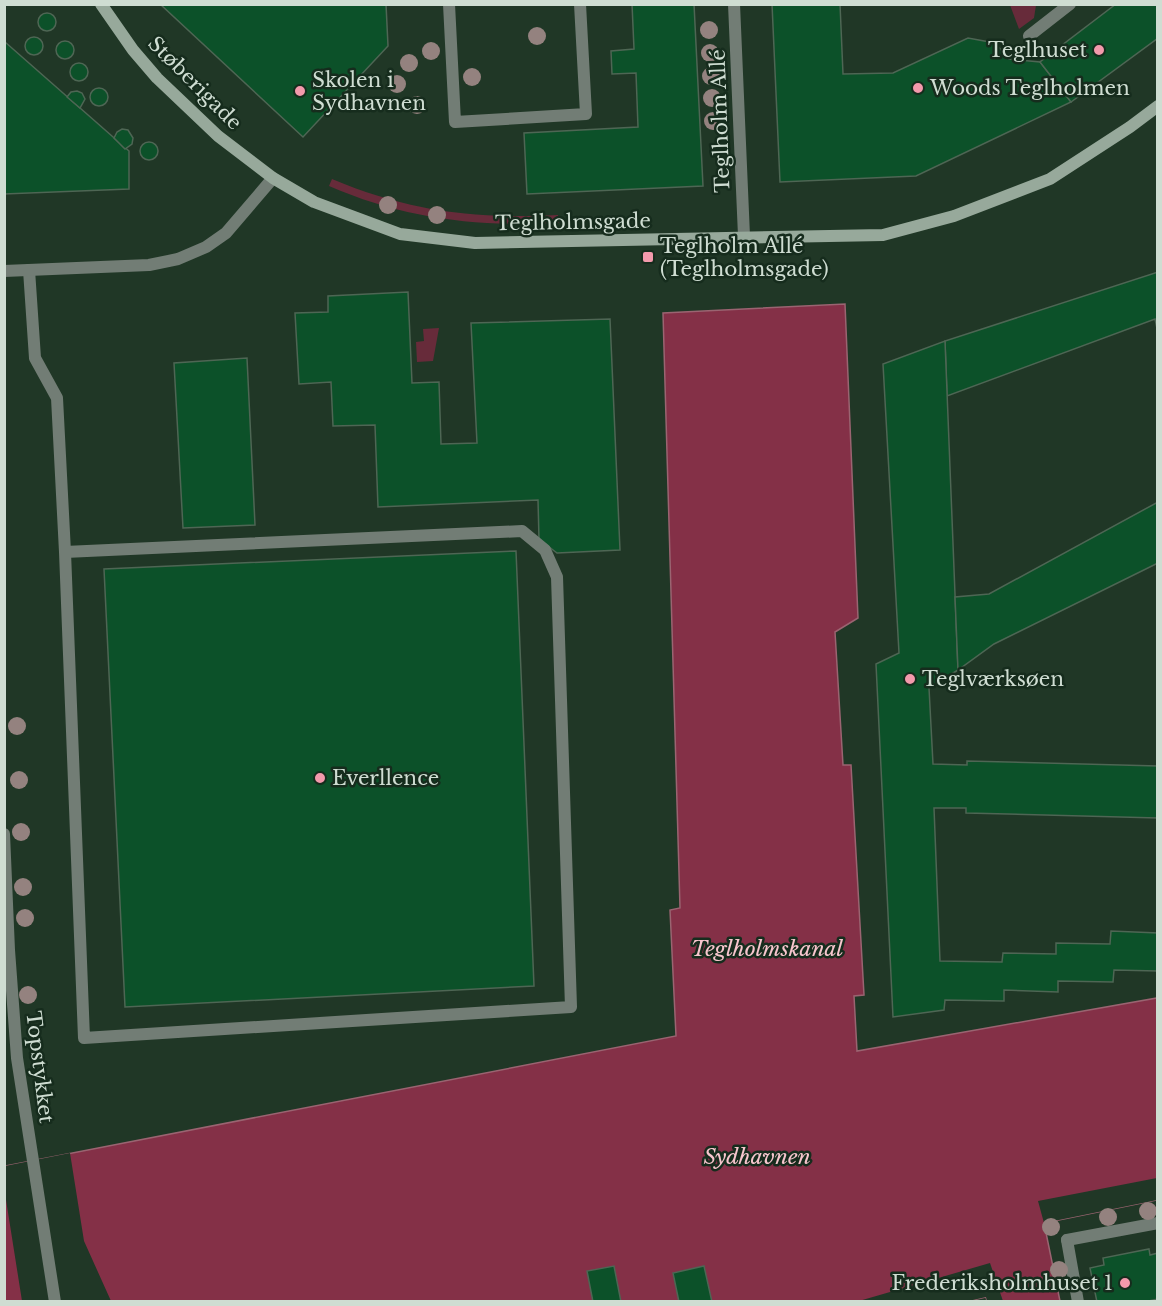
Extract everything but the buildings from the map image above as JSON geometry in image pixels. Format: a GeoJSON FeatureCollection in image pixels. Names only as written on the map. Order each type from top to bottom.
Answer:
{"type":"FeatureCollection","features":[{"type":"Feature","properties":{"kind":"street","name":"Støberigade"},"geometry":{"type":"LineString","coordinates":[[101,4],[157,78],[218,136],[273,178]]}},
{"type":"Feature","properties":{"kind":"street"},"geometry":{"type":"LineString","coordinates":[[449,4],[455,122],[586,114],[580,4]]}},
{"type":"Feature","properties":{"kind":"street","name":"Teglholm Allé"},"geometry":{"type":"LineString","coordinates":[[734,4],[744,237]]}},
{"type":"Feature","properties":{"kind":"street"},"geometry":{"type":"LineString","coordinates":[[1029,36],[1070,4]]}},
{"type":"Feature","properties":{"kind":"street","name":"Teglholmsgade"},"geometry":{"type":"LineString","coordinates":[[273,178],[314,202],[400,234],[475,243],[883,235],[954,216],[1050,179],[1158,106]]}},
{"type":"Feature","properties":{"kind":"street"},"geometry":{"type":"LineString","coordinates":[[4,271],[141,266],[178,259],[206,247],[226,233],[273,178]]}},
{"type":"Feature","properties":{"kind":"street"},"geometry":{"type":"LineString","coordinates":[[29,270],[35,358],[57,398],[84,1038],[571,1007],[557,576],[545,550],[522,531],[65,552]]}},
{"type":"Feature","properties":{"kind":"street","name":"Topstykket"},"geometry":{"type":"LineString","coordinates":[[4,834],[7,950],[17,1058],[55,1302]]}},
{"type":"Feature","properties":{"kind":"street"},"geometry":{"type":"LineString","coordinates":[[1078,1302],[1067,1240],[1158,1223]]}},
{"type":"Feature","properties":{"kind":"shaded area"},"geometry":{"type":"Polygon","coordinates":[[[1010,5],[1036,5],[1034,18],[1019,29],[1010,5]]]}},
{"type":"Feature","properties":{"kind":"shaded area"},"geometry":{"type":"Polygon","coordinates":[[[332,179],[416,206],[498,216],[558,215],[559,223],[470,222],[414,213],[385,206],[329,186],[332,179]]]}},
{"type":"Feature","properties":{"kind":"shaded area"},"geometry":{"type":"Polygon","coordinates":[[[439,328],[433,361],[417,362],[416,342],[424,341],[423,329],[439,328]]]}},
{"type":"Feature","properties":{"kind":"water","name":"Sydhavnen"},"geometry":{"type":"Polygon","coordinates":[[[845,304],[858,618],[835,632],[843,765],[851,765],[864,995],[854,996],[857,1051],[1157,998],[1157,1200],[1044,1223],[1060,1301],[987,1301],[986,1297],[964,1302],[5,1302],[5,1166],[676,1036],[670,910],[680,908],[663,313],[845,304]]]}},
{"type":"Feature","properties":{"kind":"pier"},"geometry":{"type":"Polygon","coordinates":[[[70,1153],[84,1241],[111,1301],[22,1301],[4,1187],[5,1166],[70,1153]]]}},
{"type":"Feature","properties":{"kind":"pier"},"geometry":{"type":"Polygon","coordinates":[[[1157,1178],[1157,1200],[1044,1223],[1038,1201],[1157,1178]]]}},
{"type":"Feature","properties":{"kind":"pier"},"geometry":{"type":"Polygon","coordinates":[[[990,1263],[1003,1301],[987,1301],[986,1297],[964,1302],[859,1301],[990,1263]]]}},
{"type":"Feature","properties":{"kind":"place","name":"Teglhuset"},"geometry":{"type":"Point","coordinates":[1099,50]}},
{"type":"Feature","properties":{"kind":"place","name":"Woods Teglholmen"},"geometry":{"type":"Point","coordinates":[918,88]}},
{"type":"Feature","properties":{"kind":"place","name":"Skolen i Sydhavnen"},"geometry":{"type":"Point","coordinates":[300,91]}},
{"type":"Feature","properties":{"kind":"place","name":"Teglholm Allé (Teglholmsgade)"},"geometry":{"type":"Point","coordinates":[648,257]}},
{"type":"Feature","properties":{"kind":"place","name":"Teglværksøen"},"geometry":{"type":"Point","coordinates":[910,679]}},
{"type":"Feature","properties":{"kind":"place","name":"Everllence"},"geometry":{"type":"Point","coordinates":[320,778]}},
{"type":"Feature","properties":{"kind":"place","name":"Frederiksholmhuset 1"},"geometry":{"type":"Point","coordinates":[1125,1283]}},
{"type":"Feature","properties":{"kind":"water label","name":"Teglholmskanal"},"geometry":{"type":"Point","coordinates":[767,949]}}]}
